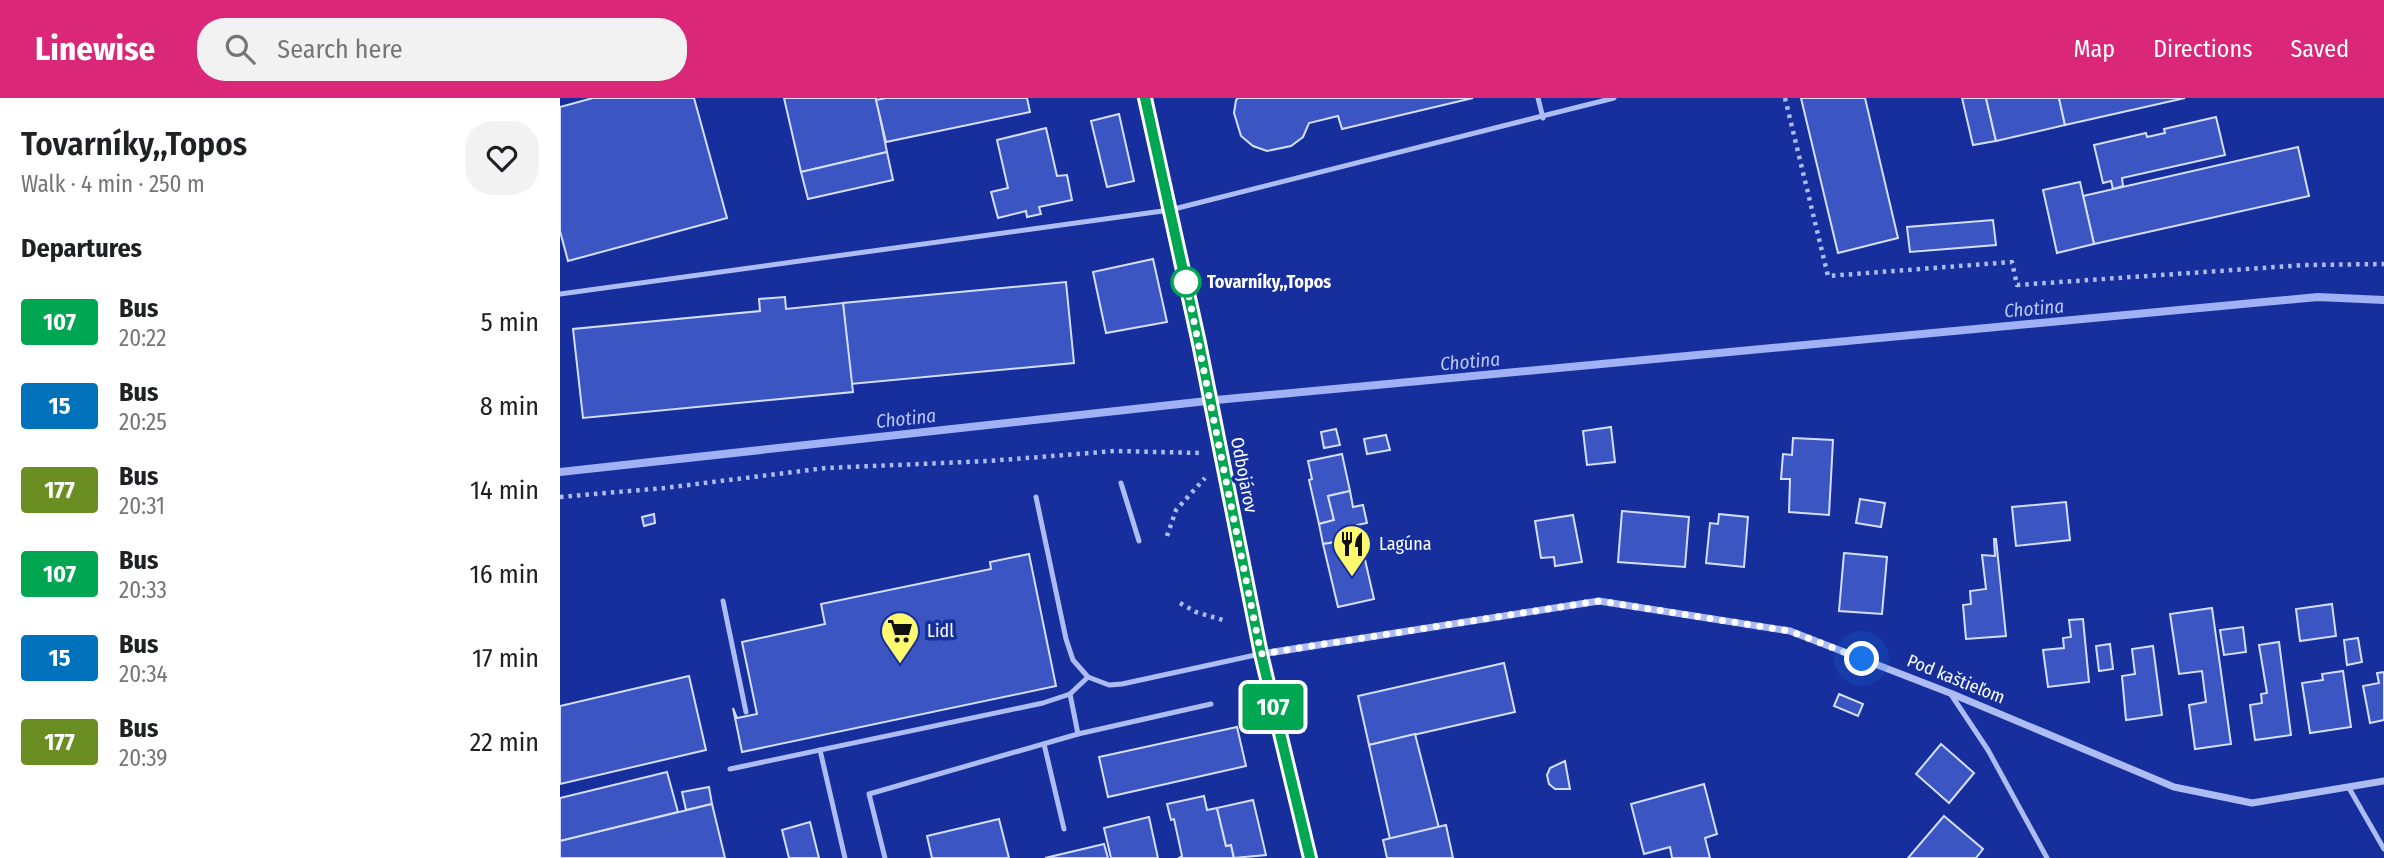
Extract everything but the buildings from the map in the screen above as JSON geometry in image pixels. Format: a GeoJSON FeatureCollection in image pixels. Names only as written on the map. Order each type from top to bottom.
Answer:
{"type":"FeatureCollection","features":[{"type":"Feature","properties":{"kind":"main road","name":"Odbojárov"},"geometry":{"type":"LineString","coordinates":[[1145,98],[1203,365],[1261,654],[1310,858]]}},
{"type":"Feature","properties":{"kind":"street","name":"Pod kaštieľom"},"geometry":{"type":"LineString","coordinates":[[1261,654],[1599,601],[1790,631],[1951,693],[2174,787],[2252,803],[2384,781]]}},
{"type":"Feature","properties":{"kind":"lane"},"geometry":{"type":"LineString","coordinates":[[1538,98],[1543,118]]}},
{"type":"Feature","properties":{"kind":"lane"},"geometry":{"type":"LineString","coordinates":[[560,294],[1170,211],[1614,98]]}},
{"type":"Feature","properties":{"kind":"lane"},"geometry":{"type":"LineString","coordinates":[[1121,483],[1139,541]]}},
{"type":"Feature","properties":{"kind":"lane"},"geometry":{"type":"LineString","coordinates":[[1036,497],[1066,639],[1073,660],[1088,677],[1109,685],[1122,684],[1261,654]]}},
{"type":"Feature","properties":{"kind":"lane"},"geometry":{"type":"LineString","coordinates":[[723,601],[746,712]]}},
{"type":"Feature","properties":{"kind":"lane"},"geometry":{"type":"LineString","coordinates":[[730,769],[1044,704],[1070,694],[1088,677]]}},
{"type":"Feature","properties":{"kind":"lane"},"geometry":{"type":"LineString","coordinates":[[1951,693],[1987,750],[2047,858]]}},
{"type":"Feature","properties":{"kind":"lane"},"geometry":{"type":"LineString","coordinates":[[1070,694],[1078,734]]}},
{"type":"Feature","properties":{"kind":"lane"},"geometry":{"type":"LineString","coordinates":[[885,858],[869,793],[1078,734],[1211,704]]}},
{"type":"Feature","properties":{"kind":"lane"},"geometry":{"type":"LineString","coordinates":[[1044,744],[1063,829]]}},
{"type":"Feature","properties":{"kind":"lane"},"geometry":{"type":"LineString","coordinates":[[820,750],[845,858]]}},
{"type":"Feature","properties":{"kind":"lane"},"geometry":{"type":"LineString","coordinates":[[2349,788],[2384,849]]}},
{"type":"Feature","properties":{"kind":"path"},"geometry":{"type":"LineString","coordinates":[[1785,98],[1828,276],[2011,262],[2017,285],[2305,265],[2384,264]]}},
{"type":"Feature","properties":{"kind":"path"},"geometry":{"type":"LineString","coordinates":[[560,497],[664,488],[825,468],[989,461],[1115,451],[1201,453],[1218,445]]}},
{"type":"Feature","properties":{"kind":"path"},"geometry":{"type":"LineString","coordinates":[[1167,536],[1176,510],[1205,478]]}},
{"type":"Feature","properties":{"kind":"path"},"geometry":{"type":"LineString","coordinates":[[1180,603],[1196,612],[1226,621]]}},
{"type":"Feature","properties":{"kind":"waterway","name":"Chotina"},"geometry":{"type":"LineString","coordinates":[[560,472],[1216,400],[2318,297],[2384,300]]}},
{"type":"Feature","properties":{"kind":"bus line","name":"107"},"geometry":{"type":"LineString","coordinates":[[1145,98],[1199,343],[1261,654],[1310,858]]}},
{"type":"Feature","properties":{"kind":"place","name":"Tovarníky,,Topos"},"geometry":{"type":"Point","coordinates":[1186,282]}},
{"type":"Feature","properties":{"kind":"place","name":"Lagúna"},"geometry":{"type":"Point","coordinates":[1352,578]}},
{"type":"Feature","properties":{"kind":"place","name":"Lidl"},"geometry":{"type":"Point","coordinates":[900,665]}},
{"type":"Feature","properties":{"kind":"route"},"geometry":{"type":"LineString","coordinates":[[1186,282],[1185,277],[1261,654],[1599,601],[1790,631],[1862,659]]}}]}
